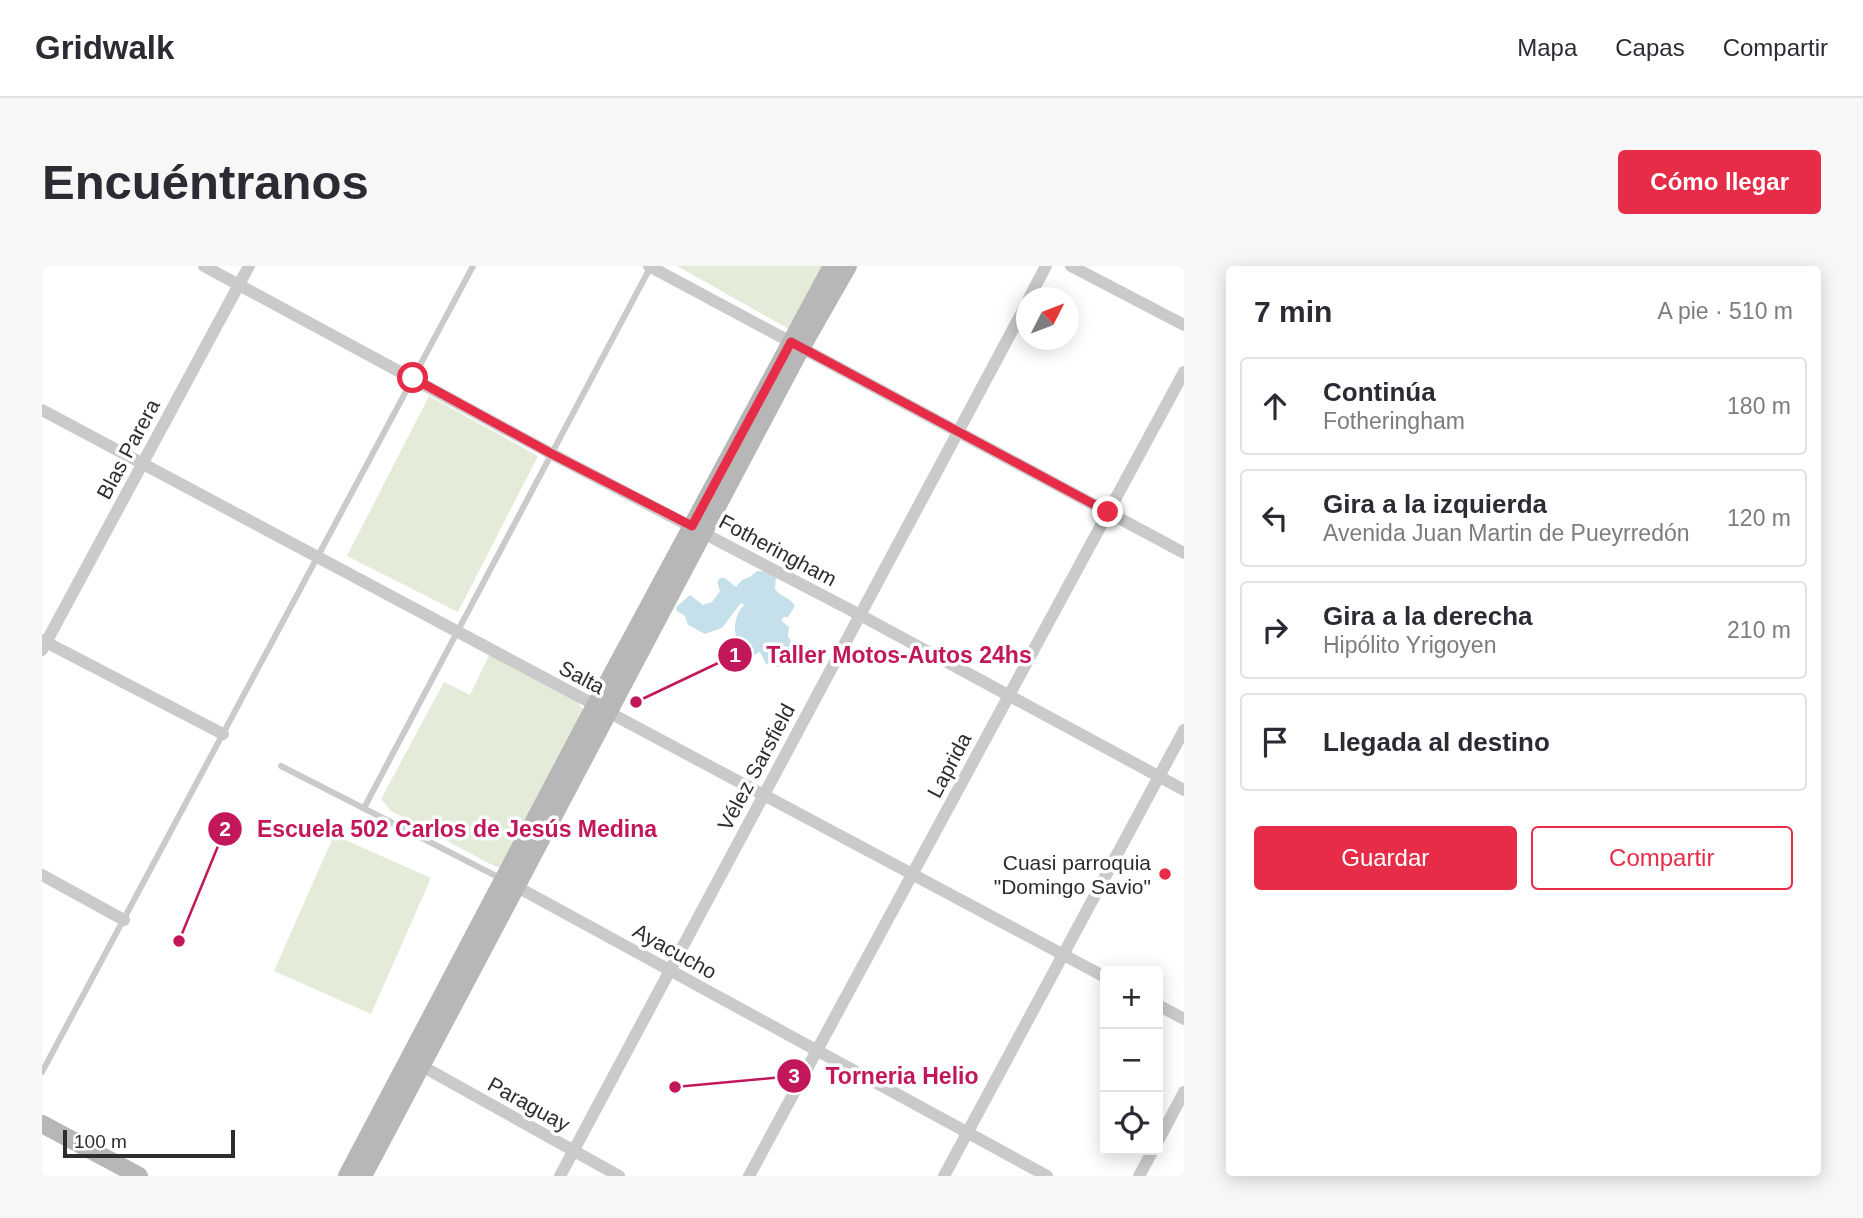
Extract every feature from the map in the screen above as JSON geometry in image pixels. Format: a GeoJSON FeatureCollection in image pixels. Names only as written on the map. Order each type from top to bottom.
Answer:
{"type":"FeatureCollection","features":[{"type":"Feature","properties":{"kind":"main road"},"geometry":{"type":"LineString","coordinates":[[347,1176],[509,883],[797,345],[832,266]]}},
{"type":"Feature","properties":{"kind":"main road"},"geometry":{"type":"LineString","coordinates":[[797,345],[848,266]]}},
{"type":"Feature","properties":{"kind":"main road"},"geometry":{"type":"LineString","coordinates":[[363,1176],[509,883]]}},
{"type":"Feature","properties":{"kind":"main road"},"geometry":{"type":"LineString","coordinates":[[42,1124],[139,1176]]}},
{"type":"Feature","properties":{"kind":"street","name":"Fotheringham"},"geometry":{"type":"LineString","coordinates":[[204,266],[1184,790]]}},
{"type":"Feature","properties":{"kind":"street","name":"Blas Parera"},"geometry":{"type":"LineString","coordinates":[[43,644],[249,266]]}},
{"type":"Feature","properties":{"kind":"street"},"geometry":{"type":"LineString","coordinates":[[650,266],[1184,552]]}},
{"type":"Feature","properties":{"kind":"street"},"geometry":{"type":"LineString","coordinates":[[1035,287],[1046,266]]}},
{"type":"Feature","properties":{"kind":"street"},"geometry":{"type":"LineString","coordinates":[[1071,266],[1184,325]]}},
{"type":"Feature","properties":{"kind":"street","name":"Vélez Sarsfield"},"geometry":{"type":"LineString","coordinates":[[560,1176],[1016,323]]}},
{"type":"Feature","properties":{"kind":"street","name":"Laprida"},"geometry":{"type":"LineString","coordinates":[[749,1176],[1184,372]]}},
{"type":"Feature","properties":{"kind":"street","name":"Salta"},"geometry":{"type":"LineString","coordinates":[[42,410],[1100,974]]}},
{"type":"Feature","properties":{"kind":"street"},"geometry":{"type":"LineString","coordinates":[[43,644],[223,734]]}},
{"type":"Feature","properties":{"kind":"street"},"geometry":{"type":"LineString","coordinates":[[944,1176],[1184,730]]}},
{"type":"Feature","properties":{"kind":"street"},"geometry":{"type":"LineString","coordinates":[[42,875],[124,920]]}},
{"type":"Feature","properties":{"kind":"street","name":"Ayacucho"},"geometry":{"type":"LineString","coordinates":[[509,883],[1047,1176]]}},
{"type":"Feature","properties":{"kind":"street"},"geometry":{"type":"LineString","coordinates":[[1163,1008],[1184,1019]]}},
{"type":"Feature","properties":{"kind":"street","name":"Paraguay"},"geometry":{"type":"LineString","coordinates":[[420,1065],[619,1176]]}},
{"type":"Feature","properties":{"kind":"street"},"geometry":{"type":"LineString","coordinates":[[1163,1132],[1184,1092]]}},
{"type":"Feature","properties":{"kind":"street"},"geometry":{"type":"LineString","coordinates":[[1139,1176],[1150,1155]]}},
{"type":"Feature","properties":{"kind":"lane"},"geometry":{"type":"LineString","coordinates":[[42,1072],[473,266]]}},
{"type":"Feature","properties":{"kind":"lane"},"geometry":{"type":"LineString","coordinates":[[364,807],[650,266]]}},
{"type":"Feature","properties":{"kind":"lane","name":"Ayacucho"},"geometry":{"type":"LineString","coordinates":[[281,766],[509,883]]}},
{"type":"Feature","properties":{"kind":"green space"},"geometry":{"type":"Polygon","coordinates":[[[677,266],[825,266],[789,329],[677,266]]]}},
{"type":"Feature","properties":{"kind":"green space"},"geometry":{"type":"Polygon","coordinates":[[[429,396],[538,456],[458,612],[347,556],[429,396]]]}},
{"type":"Feature","properties":{"kind":"green space"},"geometry":{"type":"Polygon","coordinates":[[[489,655],[575,698],[585,712],[507,866],[496,867],[391,811],[381,799],[444,682],[470,695],[489,655]]]}},
{"type":"Feature","properties":{"kind":"green space"},"geometry":{"type":"Polygon","coordinates":[[[334,835],[431,878],[371,1014],[274,971],[334,835]]]}},
{"type":"Feature","properties":{"kind":"water"},"geometry":{"type":"Polygon","coordinates":[[[757,571],[773,572],[776,576],[775,589],[795,606],[782,621],[789,627],[788,636],[795,648],[780,666],[776,667],[766,664],[760,652],[752,656],[740,646],[735,625],[744,605],[741,603],[722,628],[705,634],[688,625],[685,616],[677,611],[676,607],[690,595],[703,605],[712,602],[720,591],[717,582],[720,578],[725,578],[736,587],[757,571]]]}},
{"type":"Feature","properties":{"kind":"place","name":"Taller Motos-Autos 24hs"},"geometry":{"type":"Point","coordinates":[636,702]}},
{"type":"Feature","properties":{"kind":"place","name":"Cuasi parroquia \"Domingo Savio\""},"geometry":{"type":"Point","coordinates":[1165,874]}},
{"type":"Feature","properties":{"kind":"place","name":"Escuela 502 Carlos de Jesús Medina"},"geometry":{"type":"Point","coordinates":[179,941]}},
{"type":"Feature","properties":{"kind":"place","name":"Torneria Helio"},"geometry":{"type":"Point","coordinates":[675,1087]}},
{"type":"Feature","properties":{"kind":"route"},"geometry":{"type":"LineString","coordinates":[[413,378],[692,526],[791,342],[1108,512]]}}]}
